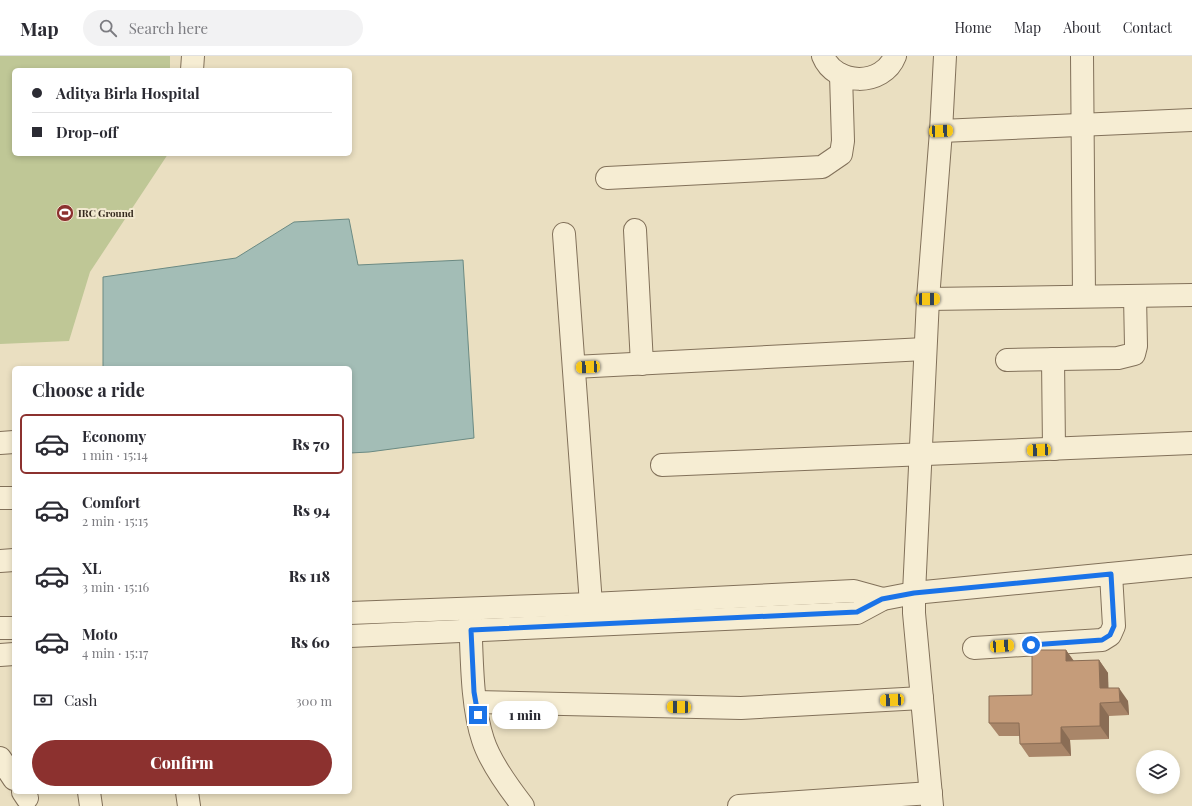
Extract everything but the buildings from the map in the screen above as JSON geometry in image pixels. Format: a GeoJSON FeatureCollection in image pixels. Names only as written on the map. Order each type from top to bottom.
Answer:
{"type":"FeatureCollection","features":[{"type":"Feature","properties":{"kind":"street"},"geometry":{"type":"LineString","coordinates":[[192,68],[193,56]]}},
{"type":"Feature","properties":{"kind":"street"},"geometry":{"type":"LineString","coordinates":[[823,56],[832,69],[841,75],[858,79],[876,76],[886,69],[895,56]]}},
{"type":"Feature","properties":{"kind":"street"},"geometry":{"type":"LineString","coordinates":[[739,806],[932,799],[914,593],[919,455],[925,349],[945,56]]}},
{"type":"Feature","properties":{"kind":"street"},"geometry":{"type":"LineString","coordinates":[[1082,56],[1084,296]]}},
{"type":"Feature","properties":{"kind":"street"},"geometry":{"type":"LineString","coordinates":[[607,178],[822,167],[841,154],[843,141],[841,75]]}},
{"type":"Feature","properties":{"kind":"street"},"geometry":{"type":"LineString","coordinates":[[941,131],[1192,120]]}},
{"type":"Feature","properties":{"kind":"street"},"geometry":{"type":"LineString","coordinates":[[635,230],[642,364]]}},
{"type":"Feature","properties":{"kind":"street"},"geometry":{"type":"LineString","coordinates":[[564,234],[591,604]]}},
{"type":"Feature","properties":{"kind":"street"},"geometry":{"type":"LineString","coordinates":[[928,299],[1192,295]]}},
{"type":"Feature","properties":{"kind":"street"},"geometry":{"type":"LineString","coordinates":[[1007,360],[1118,358],[1134,354],[1136,346],[1135,296]]}},
{"type":"Feature","properties":{"kind":"street"},"geometry":{"type":"LineString","coordinates":[[574,367],[925,349]]}},
{"type":"Feature","properties":{"kind":"street"},"geometry":{"type":"LineString","coordinates":[[1053,359],[1054,449]]}},
{"type":"Feature","properties":{"kind":"street"},"geometry":{"type":"LineString","coordinates":[[0,443],[12,442]]}},
{"type":"Feature","properties":{"kind":"street"},"geometry":{"type":"LineString","coordinates":[[662,465],[1192,443]]}},
{"type":"Feature","properties":{"kind":"street"},"geometry":{"type":"LineString","coordinates":[[0,498],[12,498]]}},
{"type":"Feature","properties":{"kind":"street"},"geometry":{"type":"LineString","coordinates":[[0,561],[12,560]]}},
{"type":"Feature","properties":{"kind":"street"},"geometry":{"type":"LineString","coordinates":[[352,636],[857,612],[882,599],[914,593],[1192,566]]}},
{"type":"Feature","properties":{"kind":"street"},"geometry":{"type":"LineString","coordinates":[[974,648],[1102,640],[1110,635],[1114,626],[1111,574]]}},
{"type":"Feature","properties":{"kind":"street"},"geometry":{"type":"LineString","coordinates":[[352,613],[591,604],[854,591],[882,599]]}},
{"type":"Feature","properties":{"kind":"street"},"geometry":{"type":"LineString","coordinates":[[469,608],[476,702],[483,741],[506,785],[523,806]]}},
{"type":"Feature","properties":{"kind":"street"},"geometry":{"type":"LineString","coordinates":[[0,628],[12,628]]}},
{"type":"Feature","properties":{"kind":"street"},"geometry":{"type":"LineString","coordinates":[[0,655],[12,654]]}},
{"type":"Feature","properties":{"kind":"street"},"geometry":{"type":"LineString","coordinates":[[476,702],[741,708],[922,698]]}},
{"type":"Feature","properties":{"kind":"street"},"geometry":{"type":"LineString","coordinates":[[0,758],[12,776]]}},
{"type":"Feature","properties":{"kind":"street"},"geometry":{"type":"LineString","coordinates":[[89,794],[91,806]]}},
{"type":"Feature","properties":{"kind":"street"},"geometry":{"type":"LineString","coordinates":[[187,794],[188,806]]}},
{"type":"Feature","properties":{"kind":"green space","name":"IRC Ground"},"geometry":{"type":"Polygon","coordinates":[[[0,56],[170,56],[170,68],[12,68],[12,156],[167,156],[90,272],[69,341],[0,344],[0,56]]]}},
{"type":"Feature","properties":{"kind":"water"},"geometry":{"type":"Polygon","coordinates":[[[349,219],[358,265],[463,260],[474,438],[352,453],[352,366],[103,366],[103,277],[236,258],[294,222],[349,219]]]}},
{"type":"Feature","properties":{"kind":"place","name":"IRC Ground"},"geometry":{"type":"Point","coordinates":[65,213]}},
{"type":"Feature","properties":{"kind":"route"},"geometry":{"type":"LineString","coordinates":[[478,715],[474,692],[471,630],[857,612],[882,599],[914,593],[1062,580],[1111,574],[1114,626],[1110,635],[1102,640],[1031,645]]}}]}
